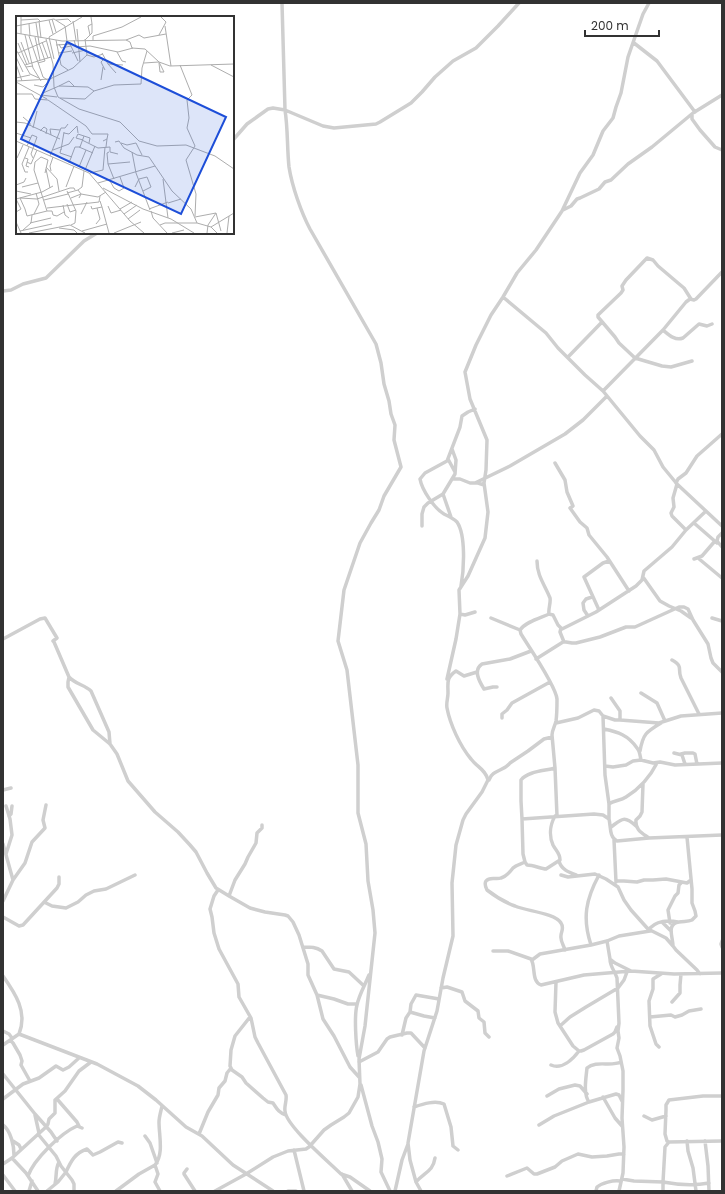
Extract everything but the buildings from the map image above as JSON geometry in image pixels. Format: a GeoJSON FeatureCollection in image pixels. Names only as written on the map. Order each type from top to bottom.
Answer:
{"type":"FeatureCollection","features":[{"type":"Feature","properties":{"kind":"street"},"geometry":{"type":"LineString","coordinates":[[282,3],[285,110],[289,166],[298,198],[310,229],[376,344],[391,414],[395,425],[394,440],[401,465],[400,470],[384,496],[379,510],[360,543],[344,590],[338,641],[347,670],[358,765],[358,813],[366,844],[374,933],[365,1026],[359,1061],[359,1077],[372,1126],[378,1142],[382,1160],[381,1172],[390,1191]]}},
{"type":"Feature","properties":{"kind":"street"},"geometry":{"type":"LineString","coordinates":[[234,139],[247,124],[267,109],[273,108],[285,110],[323,126],[334,128],[376,124],[410,102],[422,92],[435,76],[453,61],[476,48],[519,3]]}},
{"type":"Feature","properties":{"kind":"street"},"geometry":{"type":"LineString","coordinates":[[461,586],[468,576],[485,538],[488,512],[484,486],[488,440],[469,396],[465,372],[482,332],[494,310],[504,297],[517,273],[536,250],[562,211],[582,171],[593,155],[603,131],[614,116],[623,86],[628,57],[643,14],[649,3]]}},
{"type":"Feature","properties":{"kind":"street"},"geometry":{"type":"LineString","coordinates":[[634,43],[656,61],[693,113],[692,119],[700,130],[715,146],[722,150]]}},
{"type":"Feature","properties":{"kind":"street"},"geometry":{"type":"LineString","coordinates":[[562,211],[577,199],[599,189],[605,182],[611,180],[628,164],[652,147],[693,113],[722,95]]}},
{"type":"Feature","properties":{"kind":"street"},"geometry":{"type":"LineString","coordinates":[[3,290],[11,290],[23,284],[46,278],[84,241],[95,234]]}},
{"type":"Feature","properties":{"kind":"street"},"geometry":{"type":"LineString","coordinates":[[691,300],[681,286],[653,260],[647,258],[626,280],[622,286],[622,293],[598,315],[598,318],[615,337],[618,343],[635,358],[662,366],[671,367],[692,362]]}},
{"type":"Feature","properties":{"kind":"street"},"geometry":{"type":"LineString","coordinates":[[603,391],[663,330],[688,300],[696,299],[722,272]]}},
{"type":"Feature","properties":{"kind":"street"},"geometry":{"type":"LineString","coordinates":[[504,297],[546,333],[558,348],[603,391],[640,436],[654,450],[663,467],[677,484],[722,526]]}},
{"type":"Feature","properties":{"kind":"street"},"geometry":{"type":"LineString","coordinates":[[568,357],[602,322]]}},
{"type":"Feature","properties":{"kind":"street"},"geometry":{"type":"LineString","coordinates":[[663,330],[670,336],[680,339],[699,324],[707,326],[712,324]]}},
{"type":"Feature","properties":{"kind":"street"},"geometry":{"type":"LineString","coordinates":[[475,483],[526,458],[565,434],[583,420],[607,396]]}},
{"type":"Feature","properties":{"kind":"street"},"geometry":{"type":"LineString","coordinates":[[474,409],[462,416],[460,427],[448,459],[444,463],[425,473],[420,479],[423,489],[432,501],[441,511],[455,520],[460,529],[464,558],[461,586],[459,590],[460,614],[447,680],[447,707],[451,723],[466,752],[470,759],[487,775],[488,780]]}},
{"type":"Feature","properties":{"kind":"street"},"geometry":{"type":"LineString","coordinates":[[686,530],[672,516],[671,513],[674,507],[673,502],[678,479],[686,473],[697,456],[722,434]]}},
{"type":"Feature","properties":{"kind":"street"},"geometry":{"type":"LineString","coordinates":[[718,438],[722,442]]}},
{"type":"Feature","properties":{"kind":"street"},"geometry":{"type":"LineString","coordinates":[[422,526],[423,510],[426,505],[443,494],[455,473],[456,460],[452,449]]}},
{"type":"Feature","properties":{"kind":"street"},"geometry":{"type":"LineString","coordinates":[[448,459],[455,473]]}},
{"type":"Feature","properties":{"kind":"street"},"geometry":{"type":"LineString","coordinates":[[555,463],[565,480],[567,492],[573,506],[570,508],[571,510],[580,522],[587,528],[589,535],[629,591]]}},
{"type":"Feature","properties":{"kind":"street"},"geometry":{"type":"LineString","coordinates":[[452,480],[460,479],[470,483],[481,483],[484,486]]}},
{"type":"Feature","properties":{"kind":"street"},"geometry":{"type":"LineString","coordinates":[[675,490],[683,490]]}},
{"type":"Feature","properties":{"kind":"street"},"geometry":{"type":"LineString","coordinates":[[443,494],[451,518]]}},
{"type":"Feature","properties":{"kind":"street"},"geometry":{"type":"LineString","coordinates":[[561,628],[588,616],[629,591],[641,581],[644,571],[672,547],[686,530],[706,512]]}},
{"type":"Feature","properties":{"kind":"street"},"geometry":{"type":"LineString","coordinates":[[694,523],[722,547]]}},
{"type":"Feature","properties":{"kind":"street"},"geometry":{"type":"LineString","coordinates":[[722,533],[716,542],[696,559],[722,578]]}},
{"type":"Feature","properties":{"kind":"street"},"geometry":{"type":"LineString","coordinates":[[537,561],[537,570],[550,599],[548,607],[549,614]]}},
{"type":"Feature","properties":{"kind":"street"},"geometry":{"type":"LineString","coordinates":[[599,610],[584,576],[603,563],[609,561]]}},
{"type":"Feature","properties":{"kind":"street"},"geometry":{"type":"LineString","coordinates":[[643,577],[660,600],[676,609]]}},
{"type":"Feature","properties":{"kind":"street"},"geometry":{"type":"LineString","coordinates":[[588,616],[584,610],[583,603],[586,599],[592,597]]}},
{"type":"Feature","properties":{"kind":"street"},"geometry":{"type":"LineString","coordinates":[[536,659],[564,642],[576,643],[600,637],[626,627],[635,627],[681,607],[686,608],[708,644],[713,663],[722,672]]}},
{"type":"Feature","properties":{"kind":"street"},"geometry":{"type":"LineString","coordinates":[[460,614],[465,615],[475,612]]}},
{"type":"Feature","properties":{"kind":"street"},"geometry":{"type":"LineString","coordinates":[[549,614],[553,615],[561,628],[560,632],[564,642]]}},
{"type":"Feature","properties":{"kind":"street"},"geometry":{"type":"LineString","coordinates":[[520,630],[526,625],[549,614]]}},
{"type":"Feature","properties":{"kind":"street"},"geometry":{"type":"LineString","coordinates":[[3,639],[44,617],[57,638],[53,641],[69,677],[91,691],[109,732],[110,744]]}},
{"type":"Feature","properties":{"kind":"street"},"geometry":{"type":"LineString","coordinates":[[491,618],[520,630],[557,697],[556,723],[552,731],[555,768],[556,816],[552,824],[551,838],[554,846],[560,854],[559,861],[561,867],[576,875]]}},
{"type":"Feature","properties":{"kind":"street"},"geometry":{"type":"LineString","coordinates":[[712,618],[722,621]]}},
{"type":"Feature","properties":{"kind":"street"},"geometry":{"type":"LineString","coordinates":[[497,688],[493,686],[484,689],[477,672],[478,668],[482,664],[510,659],[531,651]]}},
{"type":"Feature","properties":{"kind":"street"},"geometry":{"type":"LineString","coordinates":[[672,660],[679,665],[681,678],[699,714]]}},
{"type":"Feature","properties":{"kind":"street"},"geometry":{"type":"LineString","coordinates":[[451,663],[457,671],[464,676],[477,672]]}},
{"type":"Feature","properties":{"kind":"street"},"geometry":{"type":"LineString","coordinates":[[447,680],[451,674],[457,671]]}},
{"type":"Feature","properties":{"kind":"street"},"geometry":{"type":"LineString","coordinates":[[69,677],[68,686],[90,725],[97,734],[110,744],[119,758],[128,781],[155,812],[178,832],[196,852],[206,873],[218,890],[250,908],[288,916],[296,926],[304,947],[308,964],[308,975],[317,995],[323,1020],[334,1036],[350,1067],[359,1077]]}},
{"type":"Feature","properties":{"kind":"street"},"geometry":{"type":"LineString","coordinates":[[502,718],[502,714],[512,704],[550,682]]}},
{"type":"Feature","properties":{"kind":"street"},"geometry":{"type":"LineString","coordinates":[[641,693],[657,703],[664,721]]}},
{"type":"Feature","properties":{"kind":"street"},"geometry":{"type":"LineString","coordinates":[[611,698],[620,711],[620,720]]}},
{"type":"Feature","properties":{"kind":"street"},"geometry":{"type":"LineString","coordinates":[[556,723],[578,718],[594,710],[599,711],[603,716],[615,720],[655,723],[680,716],[722,713]]}},
{"type":"Feature","properties":{"kind":"street"},"geometry":{"type":"LineString","coordinates":[[603,716],[605,780],[609,804],[609,818],[614,840],[616,886]]}},
{"type":"Feature","properties":{"kind":"street"},"geometry":{"type":"LineString","coordinates":[[639,752],[644,737],[648,731],[664,721]]}},
{"type":"Feature","properties":{"kind":"street"},"geometry":{"type":"LineString","coordinates":[[604,729],[622,734],[637,748],[641,760]]}},
{"type":"Feature","properties":{"kind":"street"},"geometry":{"type":"LineString","coordinates":[[395,1191],[408,1143],[425,1048],[435,1018],[453,936],[452,883],[457,839],[466,814],[482,792],[491,774],[508,766],[510,763],[544,739],[552,737]]}},
{"type":"Feature","properties":{"kind":"street"},"geometry":{"type":"LineString","coordinates":[[674,753],[693,753],[697,764]]}},
{"type":"Feature","properties":{"kind":"street"},"geometry":{"type":"LineString","coordinates":[[681,754],[685,764]]}},
{"type":"Feature","properties":{"kind":"street"},"geometry":{"type":"LineString","coordinates":[[605,766],[613,767],[641,760],[653,763],[675,765],[722,763]]}},
{"type":"Feature","properties":{"kind":"street"},"geometry":{"type":"LineString","coordinates":[[609,804],[627,797],[643,784],[657,763]]}},
{"type":"Feature","properties":{"kind":"street"},"geometry":{"type":"LineString","coordinates":[[555,768],[525,776],[521,780],[520,801],[523,854],[525,862],[528,865],[546,869],[559,861]]}},
{"type":"Feature","properties":{"kind":"street"},"geometry":{"type":"LineString","coordinates":[[636,826],[636,820],[642,812],[643,784]]}},
{"type":"Feature","properties":{"kind":"street"},"geometry":{"type":"LineString","coordinates":[[3,790],[11,788]]}},
{"type":"Feature","properties":{"kind":"street"},"geometry":{"type":"LineString","coordinates":[[3,901],[12,880],[25,863],[32,842],[45,828],[43,820],[46,805]]}},
{"type":"Feature","properties":{"kind":"street"},"geometry":{"type":"LineString","coordinates":[[6,806],[12,838],[6,855]]}},
{"type":"Feature","properties":{"kind":"street"},"geometry":{"type":"LineString","coordinates":[[9,816],[11,814],[12,806]]}},
{"type":"Feature","properties":{"kind":"street"},"geometry":{"type":"LineString","coordinates":[[522,819],[594,814],[603,815],[609,818],[628,820],[636,826],[640,832],[649,838]]}},
{"type":"Feature","properties":{"kind":"street"},"geometry":{"type":"LineString","coordinates":[[546,817],[552,824]]}},
{"type":"Feature","properties":{"kind":"street"},"geometry":{"type":"LineString","coordinates":[[611,827],[619,820]]}},
{"type":"Feature","properties":{"kind":"street"},"geometry":{"type":"LineString","coordinates":[[229,896],[235,880],[246,864],[255,845],[257,833],[262,828],[262,825]]}},
{"type":"Feature","properties":{"kind":"street"},"geometry":{"type":"LineString","coordinates":[[614,840],[625,841],[649,838],[722,835]]}},
{"type":"Feature","properties":{"kind":"street"},"geometry":{"type":"LineString","coordinates":[[532,960],[540,954],[591,945],[625,934],[650,930],[650,928],[654,925],[662,922],[690,922],[696,916],[692,903],[687,837]]}},
{"type":"Feature","properties":{"kind":"street"},"geometry":{"type":"LineString","coordinates":[[3,844],[12,880]]}},
{"type":"Feature","properties":{"kind":"street"},"geometry":{"type":"LineString","coordinates":[[525,862],[515,866],[510,873],[501,878],[489,879],[485,883],[486,888],[504,902],[547,915],[558,920],[563,926],[561,938],[565,950]]}},
{"type":"Feature","properties":{"kind":"street"},"geometry":{"type":"LineString","coordinates":[[590,874],[593,878],[594,885]]}},
{"type":"Feature","properties":{"kind":"street"},"geometry":{"type":"LineString","coordinates":[[561,875],[568,877],[590,874],[599,875],[616,886],[632,911],[650,930],[666,938],[700,974]]}},
{"type":"Feature","properties":{"kind":"street"},"geometry":{"type":"LineString","coordinates":[[44,902],[52,906],[66,908],[94,891],[106,889],[135,875]]}},
{"type":"Feature","properties":{"kind":"street"},"geometry":{"type":"LineString","coordinates":[[591,945],[586,915],[587,903],[599,875]]}},
{"type":"Feature","properties":{"kind":"street"},"geometry":{"type":"LineString","coordinates":[[3,917],[19,926],[22,926],[58,886],[59,877]]}},
{"type":"Feature","properties":{"kind":"street"},"geometry":{"type":"LineString","coordinates":[[616,881],[637,882],[644,880],[666,879],[687,882],[691,880]]}},
{"type":"Feature","properties":{"kind":"street"},"geometry":{"type":"LineString","coordinates":[[673,946],[668,910],[678,893],[679,885],[683,882]]}},
{"type":"Feature","properties":{"kind":"street"},"geometry":{"type":"LineString","coordinates":[[218,890],[214,896],[210,909],[214,933],[219,949],[238,984],[238,997],[250,1017],[254,1028],[255,1037],[286,1095],[287,1100],[284,1109],[286,1115],[298,1133],[341,1174],[352,1191]]}},
{"type":"Feature","properties":{"kind":"street"},"geometry":{"type":"LineString","coordinates":[[662,922],[670,929]]}},
{"type":"Feature","properties":{"kind":"street"},"geometry":{"type":"LineString","coordinates":[[670,929],[678,922]]}},
{"type":"Feature","properties":{"kind":"street"},"geometry":{"type":"LineString","coordinates":[[607,941],[611,967],[617,978],[619,1021],[619,1038],[617,1048],[620,1056],[623,1080],[624,1154],[619,1191]]}},
{"type":"Feature","properties":{"kind":"street"},"geometry":{"type":"LineString","coordinates":[[722,941],[722,947]]}},
{"type":"Feature","properties":{"kind":"street"},"geometry":{"type":"LineString","coordinates":[[304,947],[319,949],[334,969],[351,974],[364,986]]}},
{"type":"Feature","properties":{"kind":"street"},"geometry":{"type":"LineString","coordinates":[[493,951],[508,951],[528,957],[532,960]]}},
{"type":"Feature","properties":{"kind":"street"},"geometry":{"type":"LineString","coordinates":[[610,959],[615,963],[624,966],[629,971]]}},
{"type":"Feature","properties":{"kind":"street"},"geometry":{"type":"LineString","coordinates":[[532,960],[534,978],[537,983],[541,985],[584,975],[629,971],[681,974],[722,973]]}},
{"type":"Feature","properties":{"kind":"street"},"geometry":{"type":"LineString","coordinates":[[560,1026],[570,1017],[618,988],[629,971]]}},
{"type":"Feature","properties":{"kind":"street"},"geometry":{"type":"LineString","coordinates":[[359,1061],[356,1046],[357,1004],[371,973]]}},
{"type":"Feature","properties":{"kind":"street"},"geometry":{"type":"LineString","coordinates":[[659,1047],[656,1044],[651,1029],[649,1001],[653,986],[653,979],[662,973]]}},
{"type":"Feature","properties":{"kind":"street"},"geometry":{"type":"LineString","coordinates":[[672,1002],[680,993],[681,974]]}},
{"type":"Feature","properties":{"kind":"street"},"geometry":{"type":"LineString","coordinates":[[3,976],[21,1006],[23,1019],[19,1034],[3,1045]]}},
{"type":"Feature","properties":{"kind":"street"},"geometry":{"type":"LineString","coordinates":[[556,982],[555,1012],[560,1026],[573,1046],[579,1051]]}},
{"type":"Feature","properties":{"kind":"street"},"geometry":{"type":"LineString","coordinates":[[441,988],[447,987],[462,992],[465,1001],[478,1011],[479,1018],[484,1022],[486,1034],[489,1037]]}},
{"type":"Feature","properties":{"kind":"street"},"geometry":{"type":"LineString","coordinates":[[317,995],[348,1004],[357,1004]]}},
{"type":"Feature","properties":{"kind":"street"},"geometry":{"type":"LineString","coordinates":[[402,1035],[406,1018],[410,1012],[411,1004],[416,995],[439,999]]}},
{"type":"Feature","properties":{"kind":"street"},"geometry":{"type":"LineString","coordinates":[[650,1017],[675,1017],[689,1011],[701,1009]]}},
{"type":"Feature","properties":{"kind":"street"},"geometry":{"type":"LineString","coordinates":[[410,1012],[435,1018]]}},
{"type":"Feature","properties":{"kind":"street"},"geometry":{"type":"LineString","coordinates":[[250,1017],[235,1036],[229,1065],[263,1098],[268,1102],[273,1103],[281,1114],[286,1115]]}},
{"type":"Feature","properties":{"kind":"street"},"geometry":{"type":"LineString","coordinates":[[551,1065],[564,1065],[579,1051],[584,1050],[612,1034],[616,1030],[619,1021]]}},
{"type":"Feature","properties":{"kind":"street"},"geometry":{"type":"LineString","coordinates":[[3,1032],[9,1034],[20,1055],[22,1065],[30,1081]]}},
{"type":"Feature","properties":{"kind":"street"},"geometry":{"type":"LineString","coordinates":[[359,1061],[378,1052],[387,1039],[407,1033],[411,1033],[425,1048]]}},
{"type":"Feature","properties":{"kind":"street"},"geometry":{"type":"LineString","coordinates":[[19,1034],[91,1062],[138,1086],[150,1094],[186,1127],[199,1134],[209,1142],[233,1165],[273,1191]]}},
{"type":"Feature","properties":{"kind":"street"},"geometry":{"type":"LineString","coordinates":[[3,1099],[16,1091],[23,1084],[39,1078],[56,1066],[61,1070],[65,1070],[79,1058]]}},
{"type":"Feature","properties":{"kind":"street"},"geometry":{"type":"LineString","coordinates":[[3,1164],[46,1127],[49,1119],[55,1113],[55,1101],[65,1091],[79,1070],[91,1062]]}},
{"type":"Feature","properties":{"kind":"street"},"geometry":{"type":"LineString","coordinates":[[589,1102],[586,1077],[588,1066],[616,1064],[621,1062]]}},
{"type":"Feature","properties":{"kind":"street"},"geometry":{"type":"LineString","coordinates":[[199,1134],[208,1112],[218,1095],[219,1088],[225,1081],[227,1073],[231,1068]]}},
{"type":"Feature","properties":{"kind":"street"},"geometry":{"type":"LineString","coordinates":[[3,1074],[51,1132],[56,1141]]}},
{"type":"Feature","properties":{"kind":"street"},"geometry":{"type":"LineString","coordinates":[[215,1191],[273,1157],[288,1151],[306,1149],[324,1130],[349,1112],[358,1098],[360,1084]]}},
{"type":"Feature","properties":{"kind":"street"},"geometry":{"type":"LineString","coordinates":[[547,1096],[559,1089],[576,1085],[580,1086],[587,1094]]}},
{"type":"Feature","properties":{"kind":"street"},"geometry":{"type":"LineString","coordinates":[[539,1125],[554,1116],[603,1097],[618,1094],[623,1102]]}},
{"type":"Feature","properties":{"kind":"street"},"geometry":{"type":"LineString","coordinates":[[668,1142],[666,1137],[666,1105],[669,1100],[703,1096],[722,1096]]}},
{"type":"Feature","properties":{"kind":"street"},"geometry":{"type":"LineString","coordinates":[[603,1097],[615,1118],[623,1127]]}},
{"type":"Feature","properties":{"kind":"street"},"geometry":{"type":"LineString","coordinates":[[28,1176],[34,1165],[48,1148],[65,1132],[75,1127],[81,1127],[57,1099]]}},
{"type":"Feature","properties":{"kind":"street"},"geometry":{"type":"LineString","coordinates":[[414,1108],[422,1104],[435,1102],[441,1102],[444,1104],[451,1127],[452,1146],[458,1150]]}},
{"type":"Feature","properties":{"kind":"street"},"geometry":{"type":"LineString","coordinates":[[118,1190],[139,1174],[156,1164],[160,1155],[159,1119],[162,1106]]}},
{"type":"Feature","properties":{"kind":"street"},"geometry":{"type":"LineString","coordinates":[[35,1114],[39,1133],[48,1148],[56,1156],[74,1182],[74,1191]]}},
{"type":"Feature","properties":{"kind":"street"},"geometry":{"type":"LineString","coordinates":[[644,1116],[652,1120],[666,1116]]}},
{"type":"Feature","properties":{"kind":"street"},"geometry":{"type":"LineString","coordinates":[[3,1125],[6,1127],[12,1140],[14,1149],[13,1156],[38,1191]]}},
{"type":"Feature","properties":{"kind":"street"},"geometry":{"type":"LineString","coordinates":[[145,1136],[150,1143],[156,1164],[158,1174],[155,1182],[160,1191]]}},
{"type":"Feature","properties":{"kind":"street"},"geometry":{"type":"LineString","coordinates":[[12,1140],[22,1149]]}},
{"type":"Feature","properties":{"kind":"street"},"geometry":{"type":"LineString","coordinates":[[706,1140],[709,1191]]}},
{"type":"Feature","properties":{"kind":"street"},"geometry":{"type":"LineString","coordinates":[[668,1142],[722,1140]]}},
{"type":"Feature","properties":{"kind":"street"},"geometry":{"type":"LineString","coordinates":[[687,1141],[696,1191]]}},
{"type":"Feature","properties":{"kind":"street"},"geometry":{"type":"LineString","coordinates":[[47,1191],[66,1172],[73,1158],[84,1150],[88,1149],[93,1155],[118,1142],[122,1143]]}},
{"type":"Feature","properties":{"kind":"street"},"geometry":{"type":"LineString","coordinates":[[663,1191],[665,1147],[668,1142]]}},
{"type":"Feature","properties":{"kind":"street"},"geometry":{"type":"LineString","coordinates":[[408,1143],[410,1160],[416,1182],[421,1191]]}},
{"type":"Feature","properties":{"kind":"street"},"geometry":{"type":"LineString","coordinates":[[294,1150],[304,1191]]}},
{"type":"Feature","properties":{"kind":"street"},"geometry":{"type":"LineString","coordinates":[[507,1176],[527,1168],[534,1174],[537,1174],[555,1167],[562,1161],[578,1154],[592,1157],[624,1154]]}},
{"type":"Feature","properties":{"kind":"street"},"geometry":{"type":"LineString","coordinates":[[416,1182],[431,1169],[435,1158]]}},
{"type":"Feature","properties":{"kind":"street"},"geometry":{"type":"LineString","coordinates":[[54,1185],[56,1179],[56,1168],[59,1162]]}},
{"type":"Feature","properties":{"kind":"street"},"geometry":{"type":"LineString","coordinates":[[187,1169],[184,1174],[195,1191]]}},
{"type":"Feature","properties":{"kind":"street"},"geometry":{"type":"LineString","coordinates":[[341,1174],[350,1177],[370,1191]]}},
{"type":"Feature","properties":{"kind":"street"},"geometry":{"type":"LineString","coordinates":[[3,1175],[15,1191]]}},
{"type":"Feature","properties":{"kind":"street"},"geometry":{"type":"LineString","coordinates":[[595,1190],[602,1184],[621,1180],[695,1185],[709,1183]]}},
{"type":"Feature","properties":{"kind":"street"},"geometry":{"type":"LineString","coordinates":[[29,1191],[32,1181]]}},
{"type":"Feature","properties":{"kind":"street"},"geometry":{"type":"LineString","coordinates":[[288,1191],[296,1191]]}}]}
